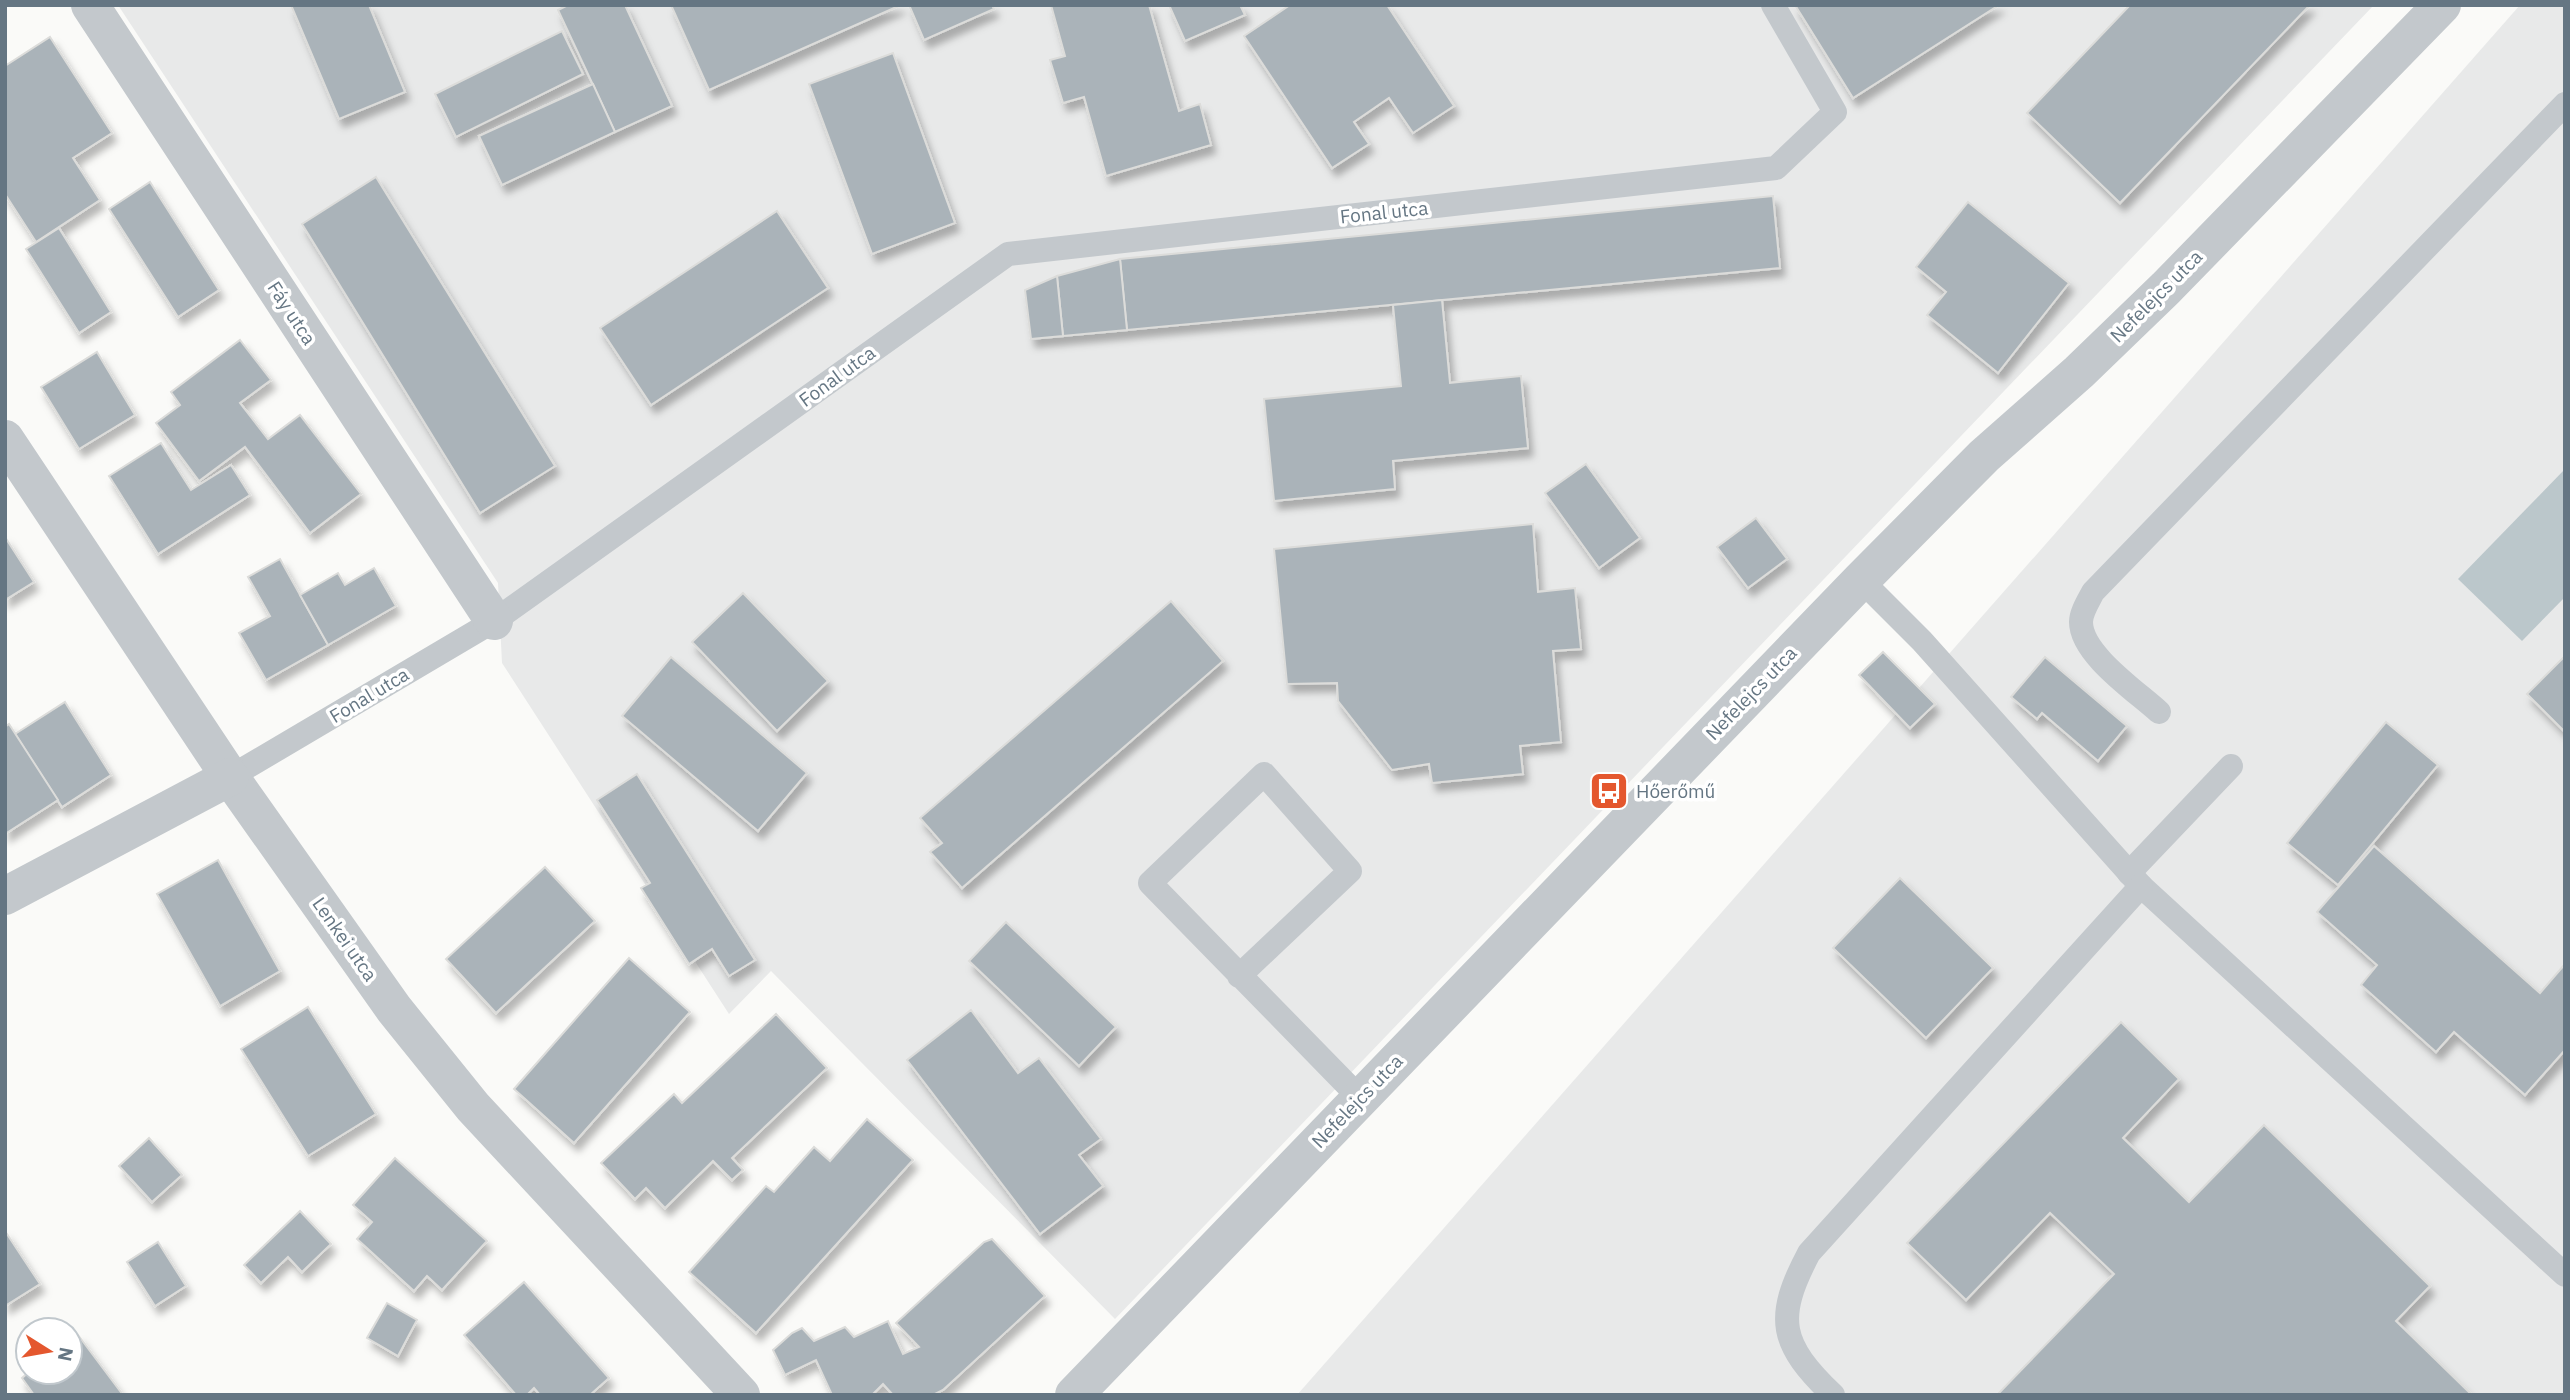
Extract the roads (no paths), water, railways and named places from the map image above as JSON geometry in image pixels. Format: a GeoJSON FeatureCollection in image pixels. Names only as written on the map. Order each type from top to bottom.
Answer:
{"type":"FeatureCollection","features":[{"type":"Feature","properties":{"kind":"street","name":"Fáy utca"},"geometry":{"type":"LineString","coordinates":[[90,5],[494,621]]}},
{"type":"Feature","properties":{"kind":"street","name":"Nefelejcs utca"},"geometry":{"type":"LineString","coordinates":[[1074,1395],[1861,580],[1984,456],[2079,372],[2166,288],[2442,5]]}},
{"type":"Feature","properties":{"kind":"street","name":"Lenkei utca"},"geometry":{"type":"LineString","coordinates":[[5,439],[230,777],[394,1009],[473,1107],[741,1395]]}},
{"type":"Feature","properties":{"kind":"street","name":"Fonal utca"},"geometry":{"type":"LineString","coordinates":[[5,896],[230,777]]}},
{"type":"Feature","properties":{"kind":"lane","name":"Fonal utca"},"geometry":{"type":"LineString","coordinates":[[230,777],[494,621],[1008,254],[1776,168],[1835,112],[1773,5]]}},
{"type":"Feature","properties":{"kind":"lane"},"geometry":{"type":"LineString","coordinates":[[2159,712],[2091,650],[2082,634],[2080,619],[2094,592],[2565,104]]}},
{"type":"Feature","properties":{"kind":"lane"},"geometry":{"type":"LineString","coordinates":[[1861,580],[1922,641],[2135,880],[2565,1275]]}},
{"type":"Feature","properties":{"kind":"lane"},"geometry":{"type":"LineString","coordinates":[[1833,1395],[1806,1368],[1792,1342],[1786,1314],[1792,1285],[1809,1253],[2135,880],[2231,766]]}},
{"type":"Feature","properties":{"kind":"lane"},"geometry":{"type":"LineString","coordinates":[[1239,976],[1350,871],[1264,774],[1150,883],[1239,976],[1360,1098]]}},
{"type":"Feature","properties":{"kind":"place","name":"Hőerőmű"},"geometry":{"type":"Point","coordinates":[1609,791]}}]}
